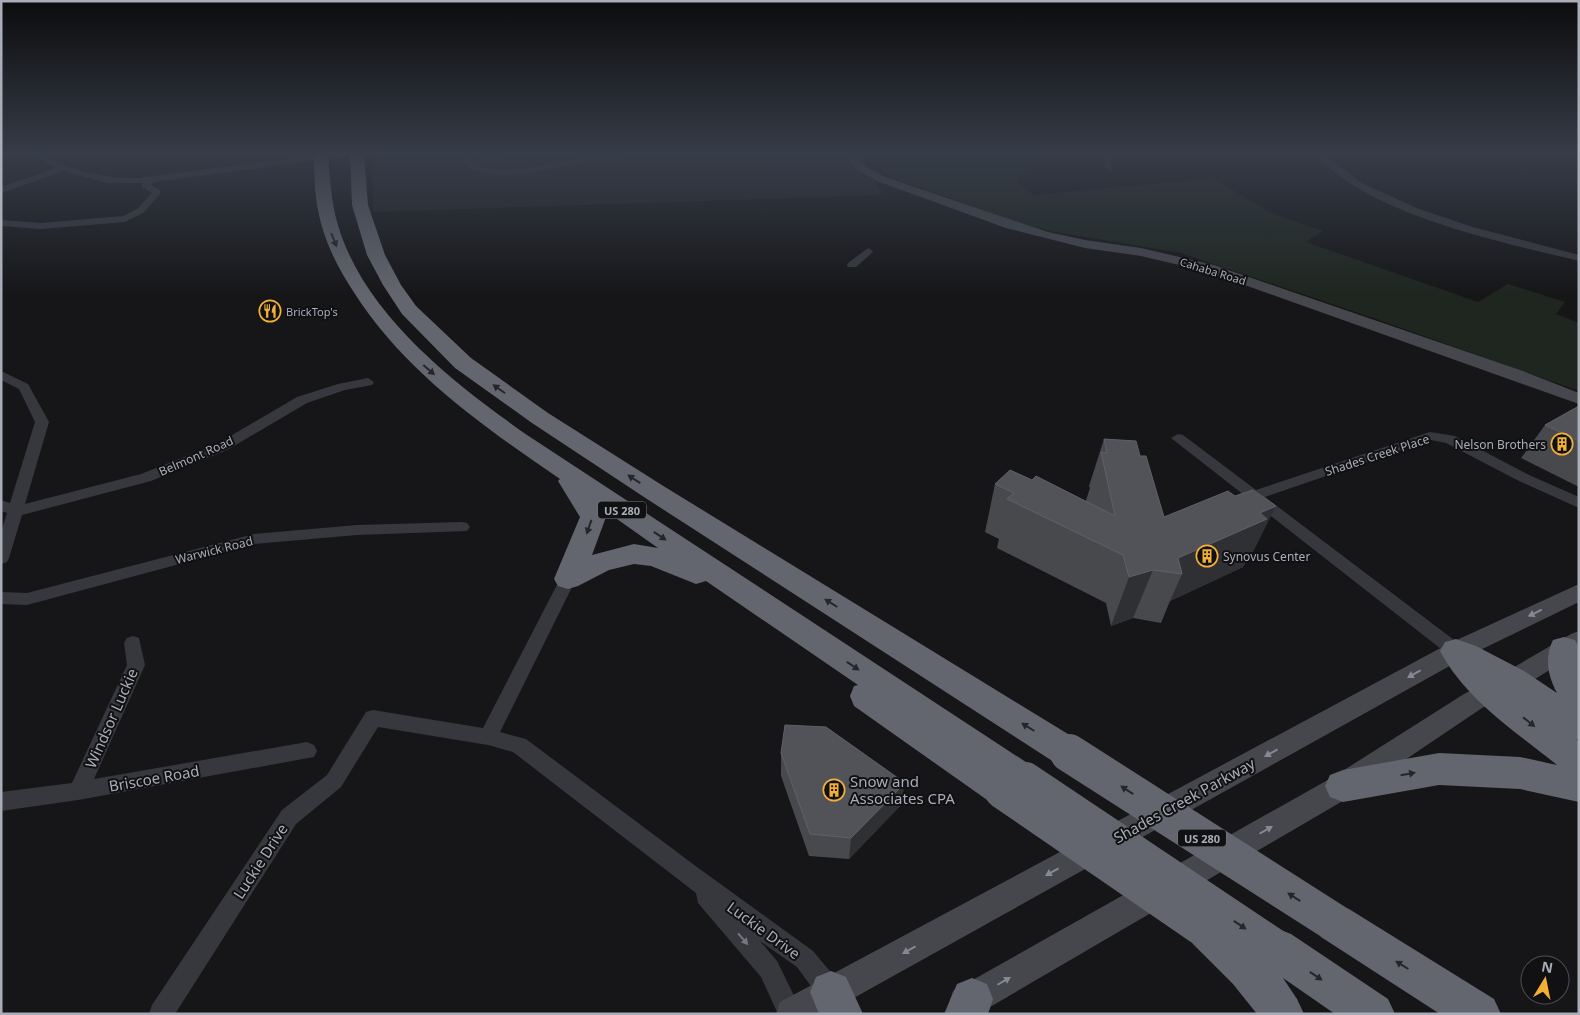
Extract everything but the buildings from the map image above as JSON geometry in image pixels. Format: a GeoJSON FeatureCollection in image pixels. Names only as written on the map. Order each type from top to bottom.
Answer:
{"type":"FeatureCollection","features":[{"type":"Feature","properties":{"kind":"highway","name":"US 280"},"geometry":{"type":"LineString","coordinates":[[324,201],[328,225],[344,262],[374,312],[407,350],[441,381],[474,408],[563,470],[795,627],[831,673],[1014,785]]}},
{"type":"Feature","properties":{"kind":"highway","name":"US 280"},"geometry":{"type":"LineString","coordinates":[[360,201],[380,262],[392,285],[409,310],[463,363],[540,418],[648,488],[1479,1014]]}},
{"type":"Feature","properties":{"kind":"highway"},"geometry":{"type":"LineString","coordinates":[[563,470],[593,517],[568,579]]}},
{"type":"Feature","properties":{"kind":"highway"},"geometry":{"type":"LineString","coordinates":[[568,579],[590,566],[617,557],[636,554],[655,556],[746,594]]}},
{"type":"Feature","properties":{"kind":"highway"},"geometry":{"type":"LineString","coordinates":[[1571,645],[1562,668],[1579,702]]}},
{"type":"Feature","properties":{"kind":"highway"},"geometry":{"type":"LineString","coordinates":[[1456,651],[1502,686],[1579,762]]}},
{"type":"Feature","properties":{"kind":"highway"},"geometry":{"type":"LineString","coordinates":[[1502,686],[1579,726]]}},
{"type":"Feature","properties":{"kind":"highway"},"geometry":{"type":"LineString","coordinates":[[1343,786],[1439,768],[1520,772],[1579,786]]}},
{"type":"Feature","properties":{"kind":"highway"},"geometry":{"type":"LineString","coordinates":[[1014,785],[1207,930],[1243,964],[1282,1014]]}},
{"type":"Feature","properties":{"kind":"highway"},"geometry":{"type":"LineString","coordinates":[[1014,785],[1276,949],[1373,1014]]}},
{"type":"Feature","properties":{"kind":"highway"},"geometry":{"type":"LineString","coordinates":[[1444,991],[1491,1014]]}},
{"type":"Feature","properties":{"kind":"main road","name":"Cahaba Road"},"geometry":{"type":"LineString","coordinates":[[943,201],[1046,235],[1085,244],[1141,252],[1209,268],[1517,375],[1579,399]]}},
{"type":"Feature","properties":{"kind":"main road","name":"Shades Creek Parkway"},"geometry":{"type":"LineString","coordinates":[[791,1014],[836,1003],[1456,651],[1579,592]]}},
{"type":"Feature","properties":{"kind":"main road"},"geometry":{"type":"LineString","coordinates":[[961,1009],[1343,786],[1465,706],[1571,645]]}},
{"type":"Feature","properties":{"kind":"street"},"geometry":{"type":"LineString","coordinates":[[1,222],[40,226],[125,219],[140,211],[149,201]]}},
{"type":"Feature","properties":{"kind":"street"},"geometry":{"type":"LineString","coordinates":[[1393,201],[1407,208],[1579,258]]}},
{"type":"Feature","properties":{"kind":"street"},"geometry":{"type":"LineString","coordinates":[[852,265],[868,251]]}},
{"type":"Feature","properties":{"kind":"street"},"geometry":{"type":"LineString","coordinates":[[1,376],[24,387],[42,422],[8,508],[1,558]]}},
{"type":"Feature","properties":{"kind":"street","name":"Belmont Road"},"geometry":{"type":"LineString","coordinates":[[8,508],[146,478],[222,447],[302,400],[342,387],[368,382]]}},
{"type":"Feature","properties":{"kind":"street","name":"Shades Creek Place"},"geometry":{"type":"LineString","coordinates":[[1253,496],[1430,436],[1450,439],[1524,478],[1579,503]]}},
{"type":"Feature","properties":{"kind":"street"},"geometry":{"type":"LineString","coordinates":[[1178,438],[1456,651]]}},
{"type":"Feature","properties":{"kind":"street","name":"Warwick Road"},"geometry":{"type":"LineString","coordinates":[[1,598],[27,599],[254,539],[357,530],[462,527]]}},
{"type":"Feature","properties":{"kind":"street"},"geometry":{"type":"LineString","coordinates":[[488,737],[568,579]]}},
{"type":"Feature","properties":{"kind":"street","name":"Windsor Luckie"},"geometry":{"type":"LineString","coordinates":[[78,791],[136,664],[133,642]]}},
{"type":"Feature","properties":{"kind":"street","name":"Luckie Drive"},"geometry":{"type":"LineString","coordinates":[[161,1014],[289,817],[334,781],[373,718],[488,737],[519,745],[688,875],[805,959],[836,1003]]}},
{"type":"Feature","properties":{"kind":"street","name":"Briscoe Road"},"geometry":{"type":"LineString","coordinates":[[1,802],[78,791],[307,751]]}},
{"type":"Feature","properties":{"kind":"street","name":"Luckie Drive"},"geometry":{"type":"LineString","coordinates":[[688,875],[769,968],[791,1014]]}},
{"type":"Feature","properties":{"kind":"shaded area"},"geometry":{"type":"Polygon","coordinates":[[[373,201],[691,201],[373,212],[373,201]]]}},
{"type":"Feature","properties":{"kind":"shaded area"},"geometry":{"type":"Polygon","coordinates":[[[959,201],[1252,201],[1271,213],[1323,231],[1306,242],[1478,302],[1508,284],[1565,302],[1556,314],[1579,323],[1579,391],[1376,319],[1181,253],[1050,231],[1019,223],[959,201]]]}},
{"type":"Feature","properties":{"kind":"place","name":"BrickTop's"},"geometry":{"type":"Point","coordinates":[270,311]}},
{"type":"Feature","properties":{"kind":"place","name":"Nelson Brothers"},"geometry":{"type":"Point","coordinates":[1562,444]}},
{"type":"Feature","properties":{"kind":"place","name":"Synovus Center"},"geometry":{"type":"Point","coordinates":[1207,556]}},
{"type":"Feature","properties":{"kind":"place","name":"Snow and Associates CPA"},"geometry":{"type":"Point","coordinates":[834,790]}}]}
